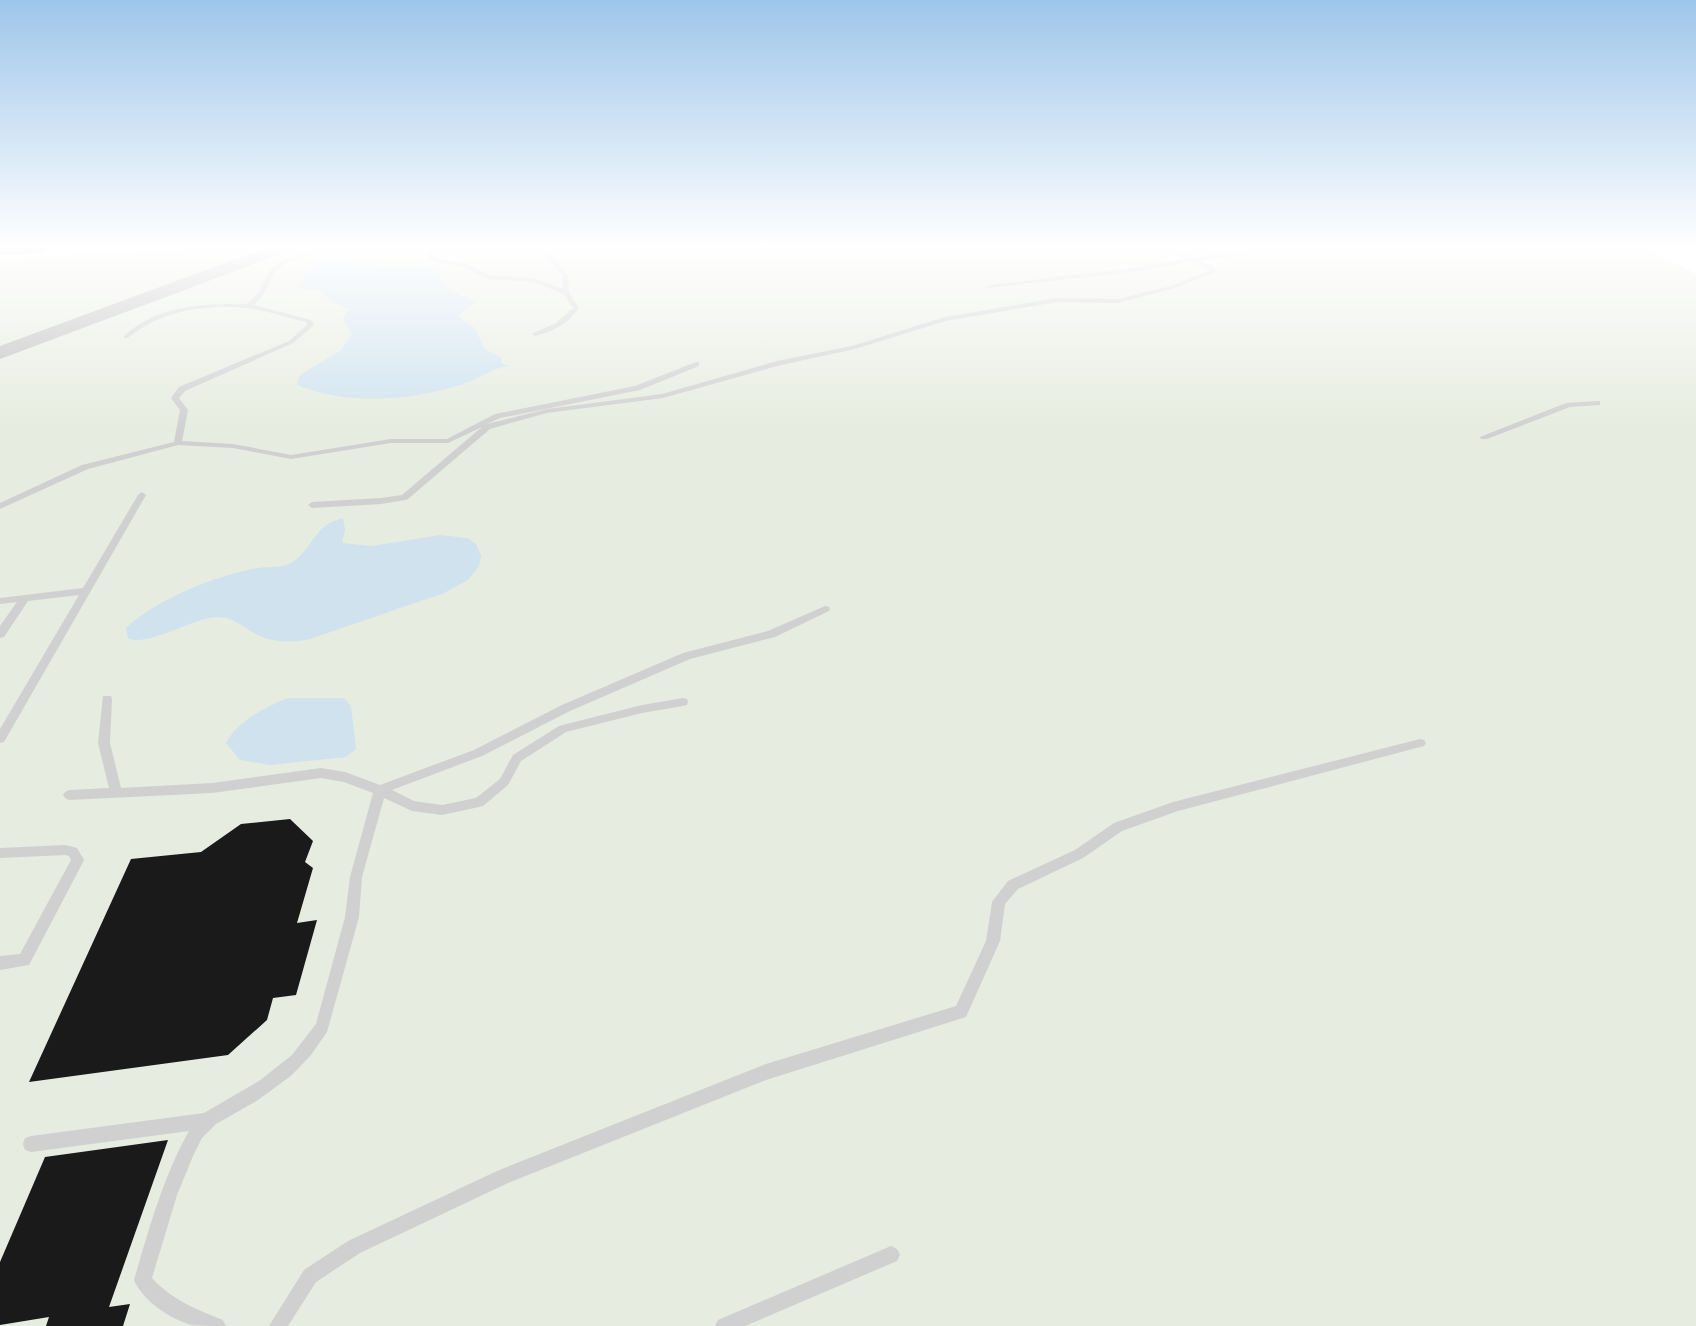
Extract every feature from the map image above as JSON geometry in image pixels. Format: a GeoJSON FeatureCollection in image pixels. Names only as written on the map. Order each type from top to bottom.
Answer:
{"type":"FeatureCollection","features":[{"type":"Feature","properties":{"kind":"main road"},"geometry":{"type":"LineString","coordinates":[[0,353],[118,309]]}},
{"type":"Feature","properties":{"kind":"lane"},"geometry":{"type":"LineString","coordinates":[[126,337],[145,323],[184,309]]}},
{"type":"Feature","properties":{"kind":"lane"},"geometry":{"type":"LineString","coordinates":[[177,443],[183,426],[184,410],[175,398],[182,389],[292,342],[311,325],[309,321],[263,309]]}},
{"type":"Feature","properties":{"kind":"lane"},"geometry":{"type":"LineString","coordinates":[[535,334],[552,329],[569,318],[575,309]]}},
{"type":"Feature","properties":{"kind":"lane"},"geometry":{"type":"LineString","coordinates":[[312,505],[381,501],[405,496],[486,427],[547,411],[663,396],[779,363],[853,348],[945,319],[1005,309]]}},
{"type":"Feature","properties":{"kind":"lane"},"geometry":{"type":"LineString","coordinates":[[0,506],[85,467],[177,443],[233,446],[291,457],[391,441],[449,441],[498,416],[637,388],[696,364]]}},
{"type":"Feature","properties":{"kind":"lane"},"geometry":{"type":"LineString","coordinates":[[1483,437],[1569,405],[1597,403]]}},
{"type":"Feature","properties":{"kind":"lane"},"geometry":{"type":"LineString","coordinates":[[0,739],[142,495]]}},
{"type":"Feature","properties":{"kind":"lane"},"geometry":{"type":"LineString","coordinates":[[0,601],[86,591]]}},
{"type":"Feature","properties":{"kind":"lane"},"geometry":{"type":"LineString","coordinates":[[0,634],[24,598]]}},
{"type":"Feature","properties":{"kind":"lane"},"geometry":{"type":"LineString","coordinates":[[380,790],[478,753],[566,708],[687,656],[771,634],[825,609]]}},
{"type":"Feature","properties":{"kind":"lane"},"geometry":{"type":"LineString","coordinates":[[107,699],[104,743],[116,793]]}},
{"type":"Feature","properties":{"kind":"lane"},"geometry":{"type":"LineString","coordinates":[[69,795],[212,788],[321,773],[345,777],[412,806],[442,810],[479,802],[503,782],[517,758],[563,729],[642,709],[683,702]]}},
{"type":"Feature","properties":{"kind":"lane"},"geometry":{"type":"LineString","coordinates":[[278,1326],[310,1276],[354,1248],[491,1183],[766,1072],[961,1012],[993,941],[999,902],[1013,885],[1079,854],[1118,827],[1177,806],[1420,743]]}},
{"type":"Feature","properties":{"kind":"lane"},"geometry":{"type":"LineString","coordinates":[[31,1144],[205,1121],[279,1078],[314,1043],[352,917],[356,877],[380,790]]}},
{"type":"Feature","properties":{"kind":"lane"},"geometry":{"type":"LineString","coordinates":[[0,852],[65,850],[73,852],[78,860],[23,960],[0,963]]}},
{"type":"Feature","properties":{"kind":"lane"},"geometry":{"type":"LineString","coordinates":[[205,1121],[187,1152],[163,1210],[143,1280],[156,1298],[184,1314],[217,1326]]}},
{"type":"Feature","properties":{"kind":"lane"},"geometry":{"type":"LineString","coordinates":[[724,1326],[891,1255]]}},
{"type":"Feature","properties":{"kind":"shaded area"},"geometry":{"type":"Polygon","coordinates":[[[0,309],[102,309],[0,347],[0,309]]]}},
{"type":"Feature","properties":{"kind":"shaded area"},"geometry":{"type":"Polygon","coordinates":[[[131,309],[1696,309],[1696,1326],[0,1326],[0,356],[131,309]]]}},
{"type":"Feature","properties":{"kind":"water"},"geometry":{"type":"Polygon","coordinates":[[[349,309],[467,309],[459,315],[461,319],[474,327],[485,349],[502,358],[501,363],[509,366],[443,390],[380,399],[338,396],[297,385],[300,375],[340,351],[352,334],[343,319],[349,309]]]}},
{"type":"Feature","properties":{"kind":"water"},"geometry":{"type":"Polygon","coordinates":[[[343,518],[345,530],[342,543],[372,546],[440,535],[467,538],[476,544],[481,556],[479,566],[468,580],[444,593],[310,639],[276,641],[222,617],[195,622],[146,639],[128,638],[126,628],[169,599],[220,578],[291,563],[323,528],[343,518]]]}},
{"type":"Feature","properties":{"kind":"water"},"geometry":{"type":"Polygon","coordinates":[[[288,698],[344,698],[351,706],[356,749],[346,757],[270,765],[240,760],[226,743],[231,735],[253,716],[288,698]]]}},
{"type":"Feature","properties":{"kind":"building"},"geometry":{"type":"Polygon","coordinates":[[[290,819],[313,841],[305,862],[313,868],[297,923],[317,920],[296,995],[273,998],[267,1020],[228,1055],[29,1082],[131,859],[201,852],[241,824],[290,819]]]}},
{"type":"Feature","properties":{"kind":"building"},"geometry":{"type":"Polygon","coordinates":[[[168,1140],[109,1307],[130,1304],[123,1326],[46,1326],[49,1317],[0,1325],[0,1262],[45,1157],[168,1140]]]}}]}
